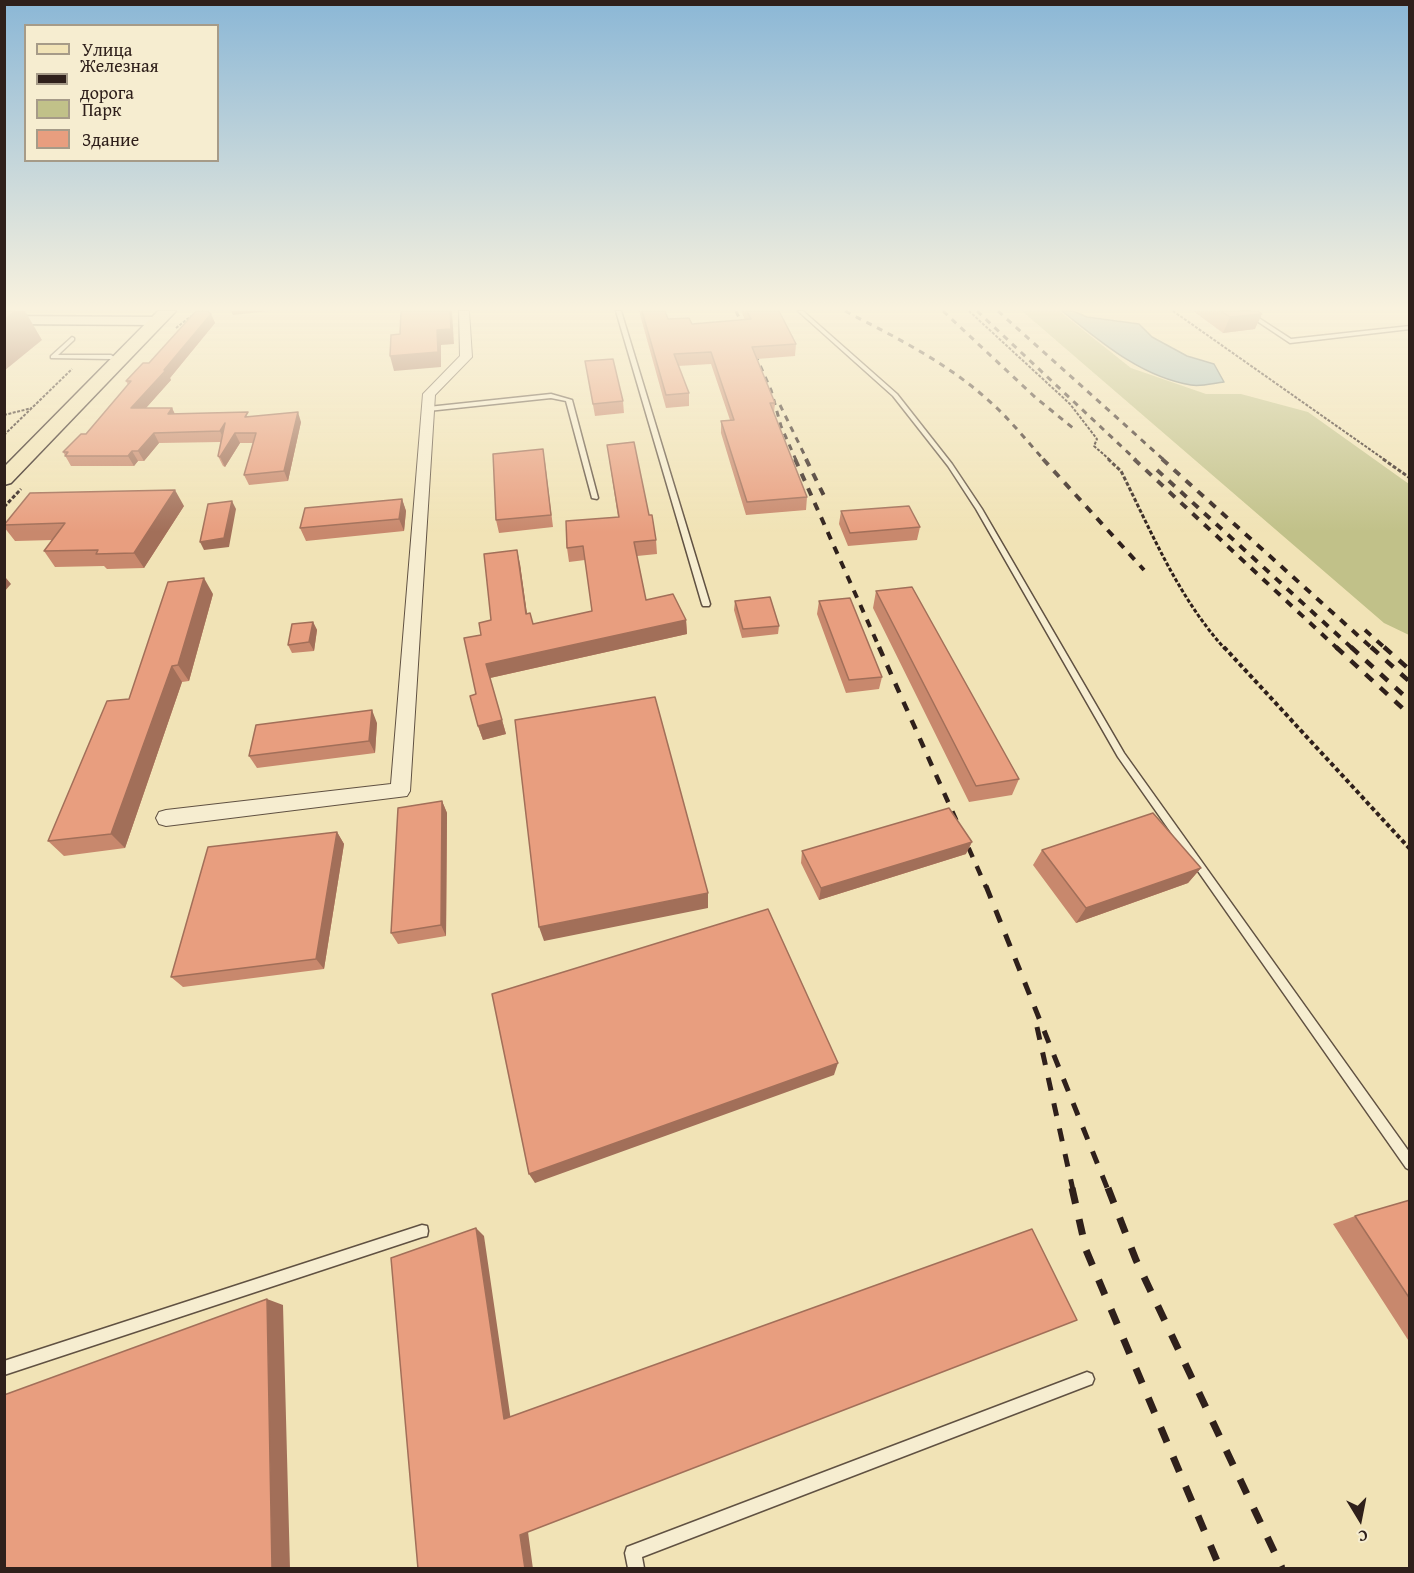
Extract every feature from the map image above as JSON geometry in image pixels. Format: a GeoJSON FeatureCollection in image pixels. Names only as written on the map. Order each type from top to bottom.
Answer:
{"type":"FeatureCollection","features":[{"type":"Feature","properties":{"kind":"main road"},"geometry":{"type":"LineString","coordinates":[[4,463],[83,384]]}},
{"type":"Feature","properties":{"kind":"main road"},"geometry":{"type":"LineString","coordinates":[[4,479],[93,384]]}},
{"type":"Feature","properties":{"kind":"street"},"geometry":{"type":"LineString","coordinates":[[166,818],[400,791],[429,394],[439,384]]}},
{"type":"Feature","properties":{"kind":"lane"},"geometry":{"type":"LineString","coordinates":[[640,384],[706,604]]}},
{"type":"Feature","properties":{"kind":"lane"},"geometry":{"type":"LineString","coordinates":[[882,384],[894,395],[950,465],[979,509],[1121,755],[1410,1164]]}},
{"type":"Feature","properties":{"kind":"lane"},"geometry":{"type":"LineString","coordinates":[[428,409],[551,396],[569,400],[595,498]]}},
{"type":"Feature","properties":{"kind":"lane"},"geometry":{"type":"LineString","coordinates":[[4,1368],[422,1231]]}},
{"type":"Feature","properties":{"kind":"lane"},"geometry":{"type":"LineString","coordinates":[[636,1569],[633,1553],[1087,1379]]}},
{"type":"Feature","properties":{"kind":"path"},"geometry":{"type":"LineString","coordinates":[[1049,384],[1070,404],[1097,439],[1094,446],[1121,471],[1184,597],[1207,629],[1410,849]]}},
{"type":"Feature","properties":{"kind":"path"},"geometry":{"type":"LineString","coordinates":[[1277,384],[1410,478]]}},
{"type":"Feature","properties":{"kind":"path"},"geometry":{"type":"LineString","coordinates":[[4,415],[33,408]]}},
{"type":"Feature","properties":{"kind":"green space"},"geometry":{"type":"Polygon","coordinates":[[[1107,384],[1178,384],[1206,394],[1241,394],[1308,412],[1409,484],[1409,635],[1384,623],[1107,384]]]}},
{"type":"Feature","properties":{"kind":"building"},"geometry":{"type":"Polygon","coordinates":[[[128,384],[153,384],[131,408],[172,408],[168,414],[248,412],[245,417],[298,412],[284,471],[244,475],[256,433],[235,433],[220,457],[218,456],[225,423],[220,431],[154,433],[138,451],[132,451],[128,456],[65,456],[68,452],[63,452],[81,434],[86,434],[128,384]]]}},
{"type":"Feature","properties":{"kind":"building"},"geometry":{"type":"Polygon","coordinates":[[[589,384],[619,384],[623,401],[593,404],[589,384]]]}},
{"type":"Feature","properties":{"kind":"building"},"geometry":{"type":"Polygon","coordinates":[[[663,384],[686,384],[689,393],[666,395],[663,384]]]}},
{"type":"Feature","properties":{"kind":"building"},"geometry":{"type":"Polygon","coordinates":[[[722,384],[767,384],[775,403],[770,403],[807,497],[747,502],[721,421],[734,420],[722,384]]]}},
{"type":"Feature","properties":{"kind":"building"},"geometry":{"type":"Polygon","coordinates":[[[634,442],[656,540],[634,542],[646,600],[673,594],[686,620],[486,664],[502,720],[478,726],[470,696],[476,694],[464,638],[481,635],[479,623],[491,620],[484,554],[517,550],[526,614],[530,613],[533,624],[592,611],[583,546],[567,548],[566,521],[619,517],[607,445],[634,442]]]}},
{"type":"Feature","properties":{"kind":"building"},"geometry":{"type":"Polygon","coordinates":[[[543,449],[551,515],[496,520],[493,454],[543,449]]]}},
{"type":"Feature","properties":{"kind":"building"},"geometry":{"type":"Polygon","coordinates":[[[175,490],[134,553],[96,554],[98,550],[44,551],[65,523],[4,525],[30,493],[175,490]]]}},
{"type":"Feature","properties":{"kind":"building"},"geometry":{"type":"Polygon","coordinates":[[[402,499],[399,519],[300,528],[305,508],[402,499]]]}},
{"type":"Feature","properties":{"kind":"building"},"geometry":{"type":"Polygon","coordinates":[[[232,501],[224,538],[200,542],[208,504],[232,501]]]}},
{"type":"Feature","properties":{"kind":"building"},"geometry":{"type":"Polygon","coordinates":[[[909,506],[920,527],[850,533],[841,511],[909,506]]]}},
{"type":"Feature","properties":{"kind":"building"},"geometry":{"type":"Polygon","coordinates":[[[204,578],[178,665],[172,666],[111,834],[48,841],[107,701],[129,699],[168,582],[204,578]]]}},
{"type":"Feature","properties":{"kind":"building"},"geometry":{"type":"Polygon","coordinates":[[[912,587],[1019,779],[976,786],[876,591],[912,587]]]}},
{"type":"Feature","properties":{"kind":"building"},"geometry":{"type":"Polygon","coordinates":[[[770,597],[779,626],[743,629],[735,601],[770,597]]]}},
{"type":"Feature","properties":{"kind":"building"},"geometry":{"type":"Polygon","coordinates":[[[850,598],[882,677],[849,680],[819,601],[850,598]]]}},
{"type":"Feature","properties":{"kind":"building"},"geometry":{"type":"Polygon","coordinates":[[[313,622],[309,642],[288,645],[292,624],[313,622]]]}},
{"type":"Feature","properties":{"kind":"building"},"geometry":{"type":"Polygon","coordinates":[[[655,697],[708,893],[539,927],[515,720],[655,697]]]}},
{"type":"Feature","properties":{"kind":"building"},"geometry":{"type":"Polygon","coordinates":[[[372,710],[369,741],[249,756],[256,725],[372,710]]]}},
{"type":"Feature","properties":{"kind":"building"},"geometry":{"type":"Polygon","coordinates":[[[442,801],[441,925],[391,933],[398,808],[442,801]]]}},
{"type":"Feature","properties":{"kind":"building"},"geometry":{"type":"Polygon","coordinates":[[[949,808],[972,842],[821,888],[802,851],[949,808]]]}},
{"type":"Feature","properties":{"kind":"building"},"geometry":{"type":"Polygon","coordinates":[[[1153,813],[1201,868],[1086,908],[1042,850],[1153,813]]]}},
{"type":"Feature","properties":{"kind":"building"},"geometry":{"type":"Polygon","coordinates":[[[337,832],[316,959],[171,977],[208,847],[337,832]]]}},
{"type":"Feature","properties":{"kind":"building"},"geometry":{"type":"Polygon","coordinates":[[[768,909],[838,1063],[529,1174],[492,994],[768,909]]]}},
{"type":"Feature","properties":{"kind":"building"},"geometry":{"type":"Polygon","coordinates":[[[1410,1200],[1410,1299],[1355,1216],[1410,1200]]]}},
{"type":"Feature","properties":{"kind":"building"},"geometry":{"type":"Polygon","coordinates":[[[476,1228],[504,1419],[1032,1229],[1077,1320],[520,1535],[525,1569],[418,1569],[391,1258],[476,1228]]]}},
{"type":"Feature","properties":{"kind":"building"},"geometry":{"type":"Polygon","coordinates":[[[267,1299],[272,1569],[4,1569],[4,1395],[267,1299]]]}},
{"type":"Feature","properties":{"kind":"railway"},"geometry":{"type":"LineString","coordinates":[[769,384],[781,426],[796,460]]}},
{"type":"Feature","properties":{"kind":"railway"},"geometry":{"type":"LineString","coordinates":[[970,384],[1002,413],[1044,460]]}},
{"type":"Feature","properties":{"kind":"railway"},"geometry":{"type":"LineString","coordinates":[[1021,384],[1073,428]]}},
{"type":"Feature","properties":{"kind":"railway"},"geometry":{"type":"LineString","coordinates":[[1055,384],[1136,460]]}},
{"type":"Feature","properties":{"kind":"railway"},"geometry":{"type":"LineString","coordinates":[[1080,384],[1164,460]]}},
{"type":"Feature","properties":{"kind":"railway"},"geometry":{"type":"LineString","coordinates":[[780,405],[807,460]]}},
{"type":"Feature","properties":{"kind":"railway"},"geometry":{"type":"LineString","coordinates":[[795,459],[880,649]]}},
{"type":"Feature","properties":{"kind":"railway"},"geometry":{"type":"LineString","coordinates":[[806,459],[827,502]]}},
{"type":"Feature","properties":{"kind":"railway"},"geometry":{"type":"LineString","coordinates":[[1043,459],[1144,570]]}},
{"type":"Feature","properties":{"kind":"railway"},"geometry":{"type":"LineString","coordinates":[[1134,459],[1338,649]]}},
{"type":"Feature","properties":{"kind":"railway"},"geometry":{"type":"LineString","coordinates":[[1162,459],[1373,649]]}},
{"type":"Feature","properties":{"kind":"railway"},"geometry":{"type":"LineString","coordinates":[[1157,470],[1353,649]]}},
{"type":"Feature","properties":{"kind":"railway"},"geometry":{"type":"LineString","coordinates":[[1365,630],[1386,649]]}},
{"type":"Feature","properties":{"kind":"railway"},"geometry":{"type":"LineString","coordinates":[[879,647],[986,887]]}},
{"type":"Feature","properties":{"kind":"railway"},"geometry":{"type":"LineString","coordinates":[[1336,647],[1410,715]]}},
{"type":"Feature","properties":{"kind":"railway"},"geometry":{"type":"LineString","coordinates":[[1351,647],[1410,701]]}},
{"type":"Feature","properties":{"kind":"railway"},"geometry":{"type":"LineString","coordinates":[[1371,647],[1410,682]]}},
{"type":"Feature","properties":{"kind":"railway"},"geometry":{"type":"LineString","coordinates":[[1384,647],[1410,670]]}},
{"type":"Feature","properties":{"kind":"railway"},"geometry":{"type":"LineString","coordinates":[[986,886],[1108,1190]]}},
{"type":"Feature","properties":{"kind":"railway"},"geometry":{"type":"LineString","coordinates":[[1037,1027],[1073,1190]]}},
{"type":"Feature","properties":{"kind":"railway"},"geometry":{"type":"LineString","coordinates":[[1072,1188],[1086,1250],[1220,1568]]}},
{"type":"Feature","properties":{"kind":"railway"},"geometry":{"type":"LineString","coordinates":[[1108,1188],[1136,1260],[1282,1568]]}}]}
